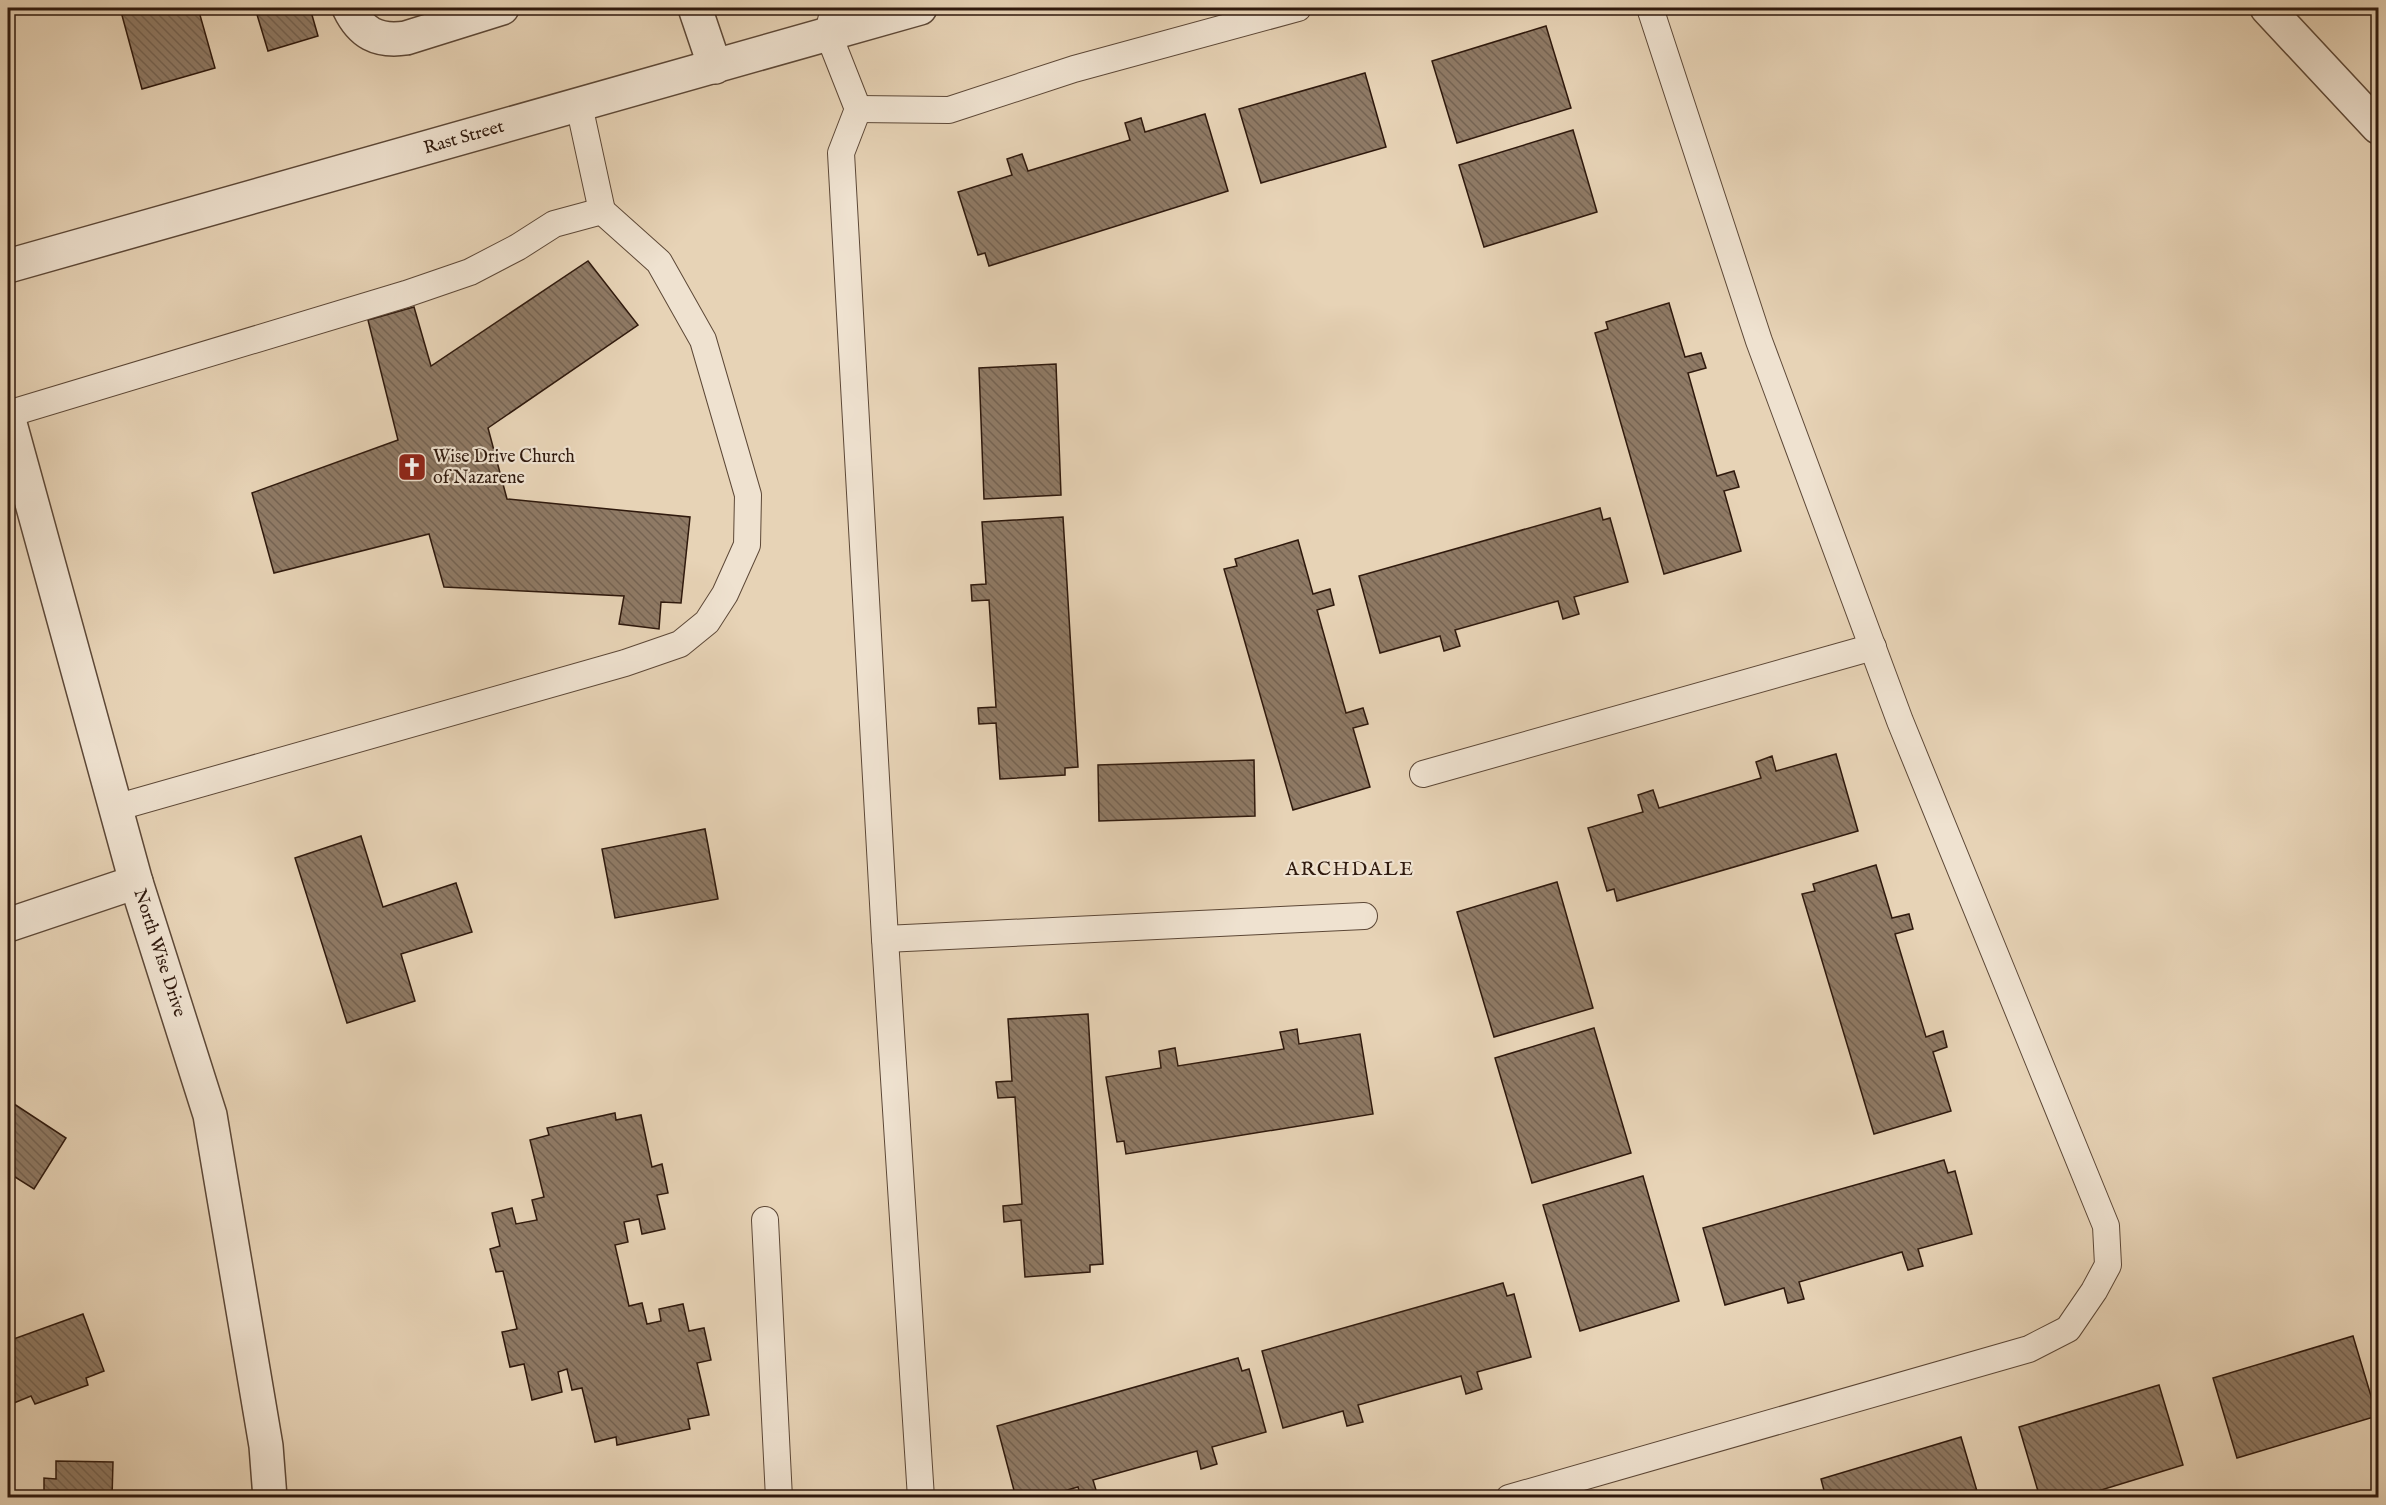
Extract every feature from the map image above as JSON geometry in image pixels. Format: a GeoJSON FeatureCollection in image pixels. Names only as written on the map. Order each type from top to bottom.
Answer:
{"type":"FeatureCollection","features":[{"type":"Feature","properties":{"kind":"street"},"geometry":{"type":"LineString","coordinates":[[349,8],[356,22],[374,36],[390,40],[406,38],[501,8]]}},
{"type":"Feature","properties":{"kind":"street"},"geometry":{"type":"LineString","coordinates":[[695,8],[715,67]]}},
{"type":"Feature","properties":{"kind":"street","name":"Rast Street"},"geometry":{"type":"LineString","coordinates":[[8,266],[715,67],[831,20],[920,8]]}},
{"type":"Feature","properties":{"kind":"street"},"geometry":{"type":"LineString","coordinates":[[2266,8],[2379,127]]}},
{"type":"Feature","properties":{"kind":"street","name":"North Wise Drive"},"geometry":{"type":"LineString","coordinates":[[8,415],[136,882],[210,1115],[266,1446],[270,1497]]}},
{"type":"Feature","properties":{"kind":"street"},"geometry":{"type":"LineString","coordinates":[[8,925],[136,882]]}},
{"type":"Feature","properties":{"kind":"lane"},"geometry":{"type":"LineString","coordinates":[[858,109],[949,110],[1074,69],[1298,8]]}},
{"type":"Feature","properties":{"kind":"lane"},"geometry":{"type":"LineString","coordinates":[[1509,1497],[2029,1350],[2068,1329],[2094,1291],[2108,1265],[2106,1226],[1900,721],[1759,341],[1650,8]]}},
{"type":"Feature","properties":{"kind":"lane"},"geometry":{"type":"LineString","coordinates":[[831,20],[858,109],[841,153],[885,939],[921,1497]]}},
{"type":"Feature","properties":{"kind":"lane"},"geometry":{"type":"LineString","coordinates":[[115,808],[626,663],[680,644],[706,622],[725,594],[747,545],[748,495],[703,340],[659,262],[602,211],[579,105]]}},
{"type":"Feature","properties":{"kind":"lane"},"geometry":{"type":"LineString","coordinates":[[8,415],[470,272],[518,248],[554,224],[602,211]]}},
{"type":"Feature","properties":{"kind":"lane"},"geometry":{"type":"LineString","coordinates":[[1423,774],[1873,647]]}},
{"type":"Feature","properties":{"kind":"lane"},"geometry":{"type":"LineString","coordinates":[[885,939],[1364,916]]}},
{"type":"Feature","properties":{"kind":"lane"},"geometry":{"type":"LineString","coordinates":[[765,1220],[779,1497]]}},
{"type":"Feature","properties":{"kind":"building"},"geometry":{"type":"Polygon","coordinates":[[[120,8],[198,8],[215,68],[142,89],[120,8]]]}},
{"type":"Feature","properties":{"kind":"building"},"geometry":{"type":"Polygon","coordinates":[[[255,8],[310,8],[318,36],[268,51],[255,8]]]}},
{"type":"Feature","properties":{"kind":"building"},"geometry":{"type":"Polygon","coordinates":[[[1546,26],[1571,108],[1457,143],[1432,61],[1546,26]]]}},
{"type":"Feature","properties":{"kind":"building"},"geometry":{"type":"Polygon","coordinates":[[[1365,73],[1386,147],[1261,183],[1239,109],[1365,73]]]}},
{"type":"Feature","properties":{"kind":"building"},"geometry":{"type":"Polygon","coordinates":[[[1205,114],[1228,191],[989,266],[985,253],[978,255],[958,192],[1012,175],[1007,159],[1022,154],[1028,171],[1130,140],[1125,123],[1141,118],[1145,132],[1205,114]]]}},
{"type":"Feature","properties":{"kind":"building"},"geometry":{"type":"Polygon","coordinates":[[[1573,130],[1597,212],[1484,247],[1459,165],[1573,130]]]}},
{"type":"Feature","properties":{"kind":"building","name":"Wise Drive Church of Nazarene"},"geometry":{"type":"Polygon","coordinates":[[[588,261],[638,325],[488,428],[507,499],[690,517],[681,603],[661,602],[659,629],[619,624],[624,596],[444,587],[429,534],[274,573],[252,493],[398,440],[368,320],[414,307],[431,366],[588,261]]]}},
{"type":"Feature","properties":{"kind":"building"},"geometry":{"type":"Polygon","coordinates":[[[1669,303],[1685,357],[1701,353],[1706,368],[1688,373],[1717,476],[1734,471],[1739,487],[1724,491],[1741,551],[1664,574],[1595,333],[1608,329],[1606,322],[1669,303]]]}},
{"type":"Feature","properties":{"kind":"building"},"geometry":{"type":"Polygon","coordinates":[[[1056,364],[1061,495],[984,499],[979,368],[1056,364]]]}},
{"type":"Feature","properties":{"kind":"building"},"geometry":{"type":"Polygon","coordinates":[[[1600,508],[1603,520],[1610,518],[1628,582],[1574,597],[1579,614],[1563,619],[1558,601],[1455,630],[1460,646],[1444,651],[1440,636],[1380,653],[1359,576],[1600,508]]]}},
{"type":"Feature","properties":{"kind":"building"},"geometry":{"type":"Polygon","coordinates":[[[1063,517],[1078,767],[1065,768],[1065,775],[1000,779],[996,723],[979,724],[978,708],[996,707],[989,600],[972,601],[971,585],[986,584],[982,522],[1063,517]]]}},
{"type":"Feature","properties":{"kind":"building"},"geometry":{"type":"Polygon","coordinates":[[[1298,540],[1313,594],[1330,589],[1334,605],[1317,610],[1346,713],[1363,708],[1368,724],[1353,728],[1370,787],[1293,810],[1224,569],[1237,566],[1235,559],[1298,540]]]}},
{"type":"Feature","properties":{"kind":"building"},"geometry":{"type":"Polygon","coordinates":[[[1836,754],[1858,831],[1617,901],[1614,889],[1607,891],[1588,828],[1643,812],[1638,795],[1653,790],[1659,808],[1761,778],[1756,762],[1772,756],[1776,771],[1836,754]]]}},
{"type":"Feature","properties":{"kind":"building"},"geometry":{"type":"Polygon","coordinates":[[[1254,760],[1255,816],[1099,821],[1098,765],[1254,760]]]}},
{"type":"Feature","properties":{"kind":"building"},"geometry":{"type":"Polygon","coordinates":[[[705,829],[718,899],[615,918],[602,849],[705,829]]]}},
{"type":"Feature","properties":{"kind":"building"},"geometry":{"type":"Polygon","coordinates":[[[361,836],[383,907],[456,883],[472,932],[401,954],[415,1001],[347,1023],[295,858],[361,836]]]}},
{"type":"Feature","properties":{"kind":"building"},"geometry":{"type":"Polygon","coordinates":[[[1876,865],[1892,918],[1909,914],[1913,929],[1895,934],[1926,1037],[1943,1031],[1947,1047],[1933,1052],[1951,1111],[1874,1134],[1802,894],[1815,891],[1813,884],[1876,865]]]}},
{"type":"Feature","properties":{"kind":"building"},"geometry":{"type":"Polygon","coordinates":[[[1557,882],[1593,1008],[1494,1037],[1457,912],[1557,882]]]}},
{"type":"Feature","properties":{"kind":"building"},"geometry":{"type":"Polygon","coordinates":[[[1088,1014],[1103,1264],[1090,1265],[1090,1272],[1025,1277],[1021,1220],[1004,1222],[1003,1206],[1022,1204],[1015,1097],[998,1098],[996,1082],[1012,1081],[1008,1019],[1088,1014]]]}},
{"type":"Feature","properties":{"kind":"building"},"geometry":{"type":"Polygon","coordinates":[[[1594,1028],[1631,1153],[1532,1183],[1495,1058],[1594,1028]]]}},
{"type":"Feature","properties":{"kind":"building"},"geometry":{"type":"Polygon","coordinates":[[[1297,1029],[1299,1044],[1360,1034],[1373,1114],[1126,1154],[1124,1141],[1117,1142],[1106,1077],[1161,1068],[1159,1051],[1175,1048],[1178,1066],[1284,1049],[1280,1032],[1297,1029]]]}},
{"type":"Feature","properties":{"kind":"building"},"geometry":{"type":"Polygon","coordinates":[[[8,1100],[66,1138],[34,1189],[12,1175],[8,1183],[8,1100]]]}},
{"type":"Feature","properties":{"kind":"building"},"geometry":{"type":"Polygon","coordinates":[[[615,1113],[616,1120],[641,1115],[652,1167],[662,1164],[668,1193],[657,1195],[665,1229],[642,1234],[639,1219],[624,1222],[628,1242],[615,1245],[629,1306],[642,1303],[647,1324],[661,1321],[659,1309],[683,1304],[689,1331],[704,1328],[711,1360],[697,1363],[709,1415],[688,1419],[690,1429],[617,1445],[616,1437],[595,1442],[582,1388],[572,1390],[567,1369],[558,1372],[562,1392],[532,1400],[524,1364],[510,1367],[502,1332],[517,1329],[503,1271],[496,1272],[490,1249],[500,1246],[492,1213],[512,1208],[516,1224],[537,1220],[532,1200],[544,1197],[530,1140],[549,1135],[547,1128],[615,1113]]]}},
{"type":"Feature","properties":{"kind":"building"},"geometry":{"type":"Polygon","coordinates":[[[1944,1160],[1948,1173],[1955,1171],[1972,1234],[1918,1249],[1923,1266],[1908,1270],[1902,1252],[1799,1282],[1804,1299],[1788,1303],[1784,1288],[1725,1305],[1703,1228],[1944,1160]]]}},
{"type":"Feature","properties":{"kind":"building"},"geometry":{"type":"Polygon","coordinates":[[[1643,1176],[1679,1301],[1580,1331],[1543,1205],[1643,1176]]]}},
{"type":"Feature","properties":{"kind":"building"},"geometry":{"type":"Polygon","coordinates":[[[1503,1283],[1507,1296],[1514,1294],[1531,1357],[1477,1372],[1482,1389],[1466,1394],[1461,1376],[1358,1405],[1363,1422],[1347,1426],[1343,1411],[1283,1428],[1262,1351],[1503,1283]]]}},
{"type":"Feature","properties":{"kind":"building"},"geometry":{"type":"Polygon","coordinates":[[[83,1314],[104,1371],[86,1378],[88,1385],[35,1404],[31,1396],[14,1403],[12,1395],[8,1397],[8,1341],[83,1314]]]}},
{"type":"Feature","properties":{"kind":"building"},"geometry":{"type":"Polygon","coordinates":[[[2353,1336],[2377,1416],[2237,1458],[2213,1378],[2353,1336]]]}},
{"type":"Feature","properties":{"kind":"building"},"geometry":{"type":"Polygon","coordinates":[[[1238,1358],[1242,1371],[1249,1369],[1266,1432],[1212,1447],[1217,1464],[1201,1469],[1197,1451],[1093,1480],[1098,1497],[1095,1498],[1081,1498],[1078,1487],[1039,1498],[1016,1498],[997,1426],[1238,1358]]]}},
{"type":"Feature","properties":{"kind":"building"},"geometry":{"type":"Polygon","coordinates":[[[2159,1385],[2183,1465],[2075,1498],[2040,1498],[2019,1427],[2159,1385]]]}},
{"type":"Feature","properties":{"kind":"building"},"geometry":{"type":"Polygon","coordinates":[[[1961,1437],[1979,1498],[1826,1498],[1821,1479],[1961,1437]]]}},
{"type":"Feature","properties":{"kind":"building"},"geometry":{"type":"Polygon","coordinates":[[[56,1461],[113,1462],[112,1498],[44,1498],[44,1478],[56,1479],[56,1461]]]}},
{"type":"Feature","properties":{"kind":"place","name":"Wise Drive Church of Nazarene"},"geometry":{"type":"Point","coordinates":[412,467]}},
{"type":"Feature","properties":{"kind":"district","name":"ARCHDALE"},"geometry":{"type":"Point","coordinates":[1350,869]}}]}
